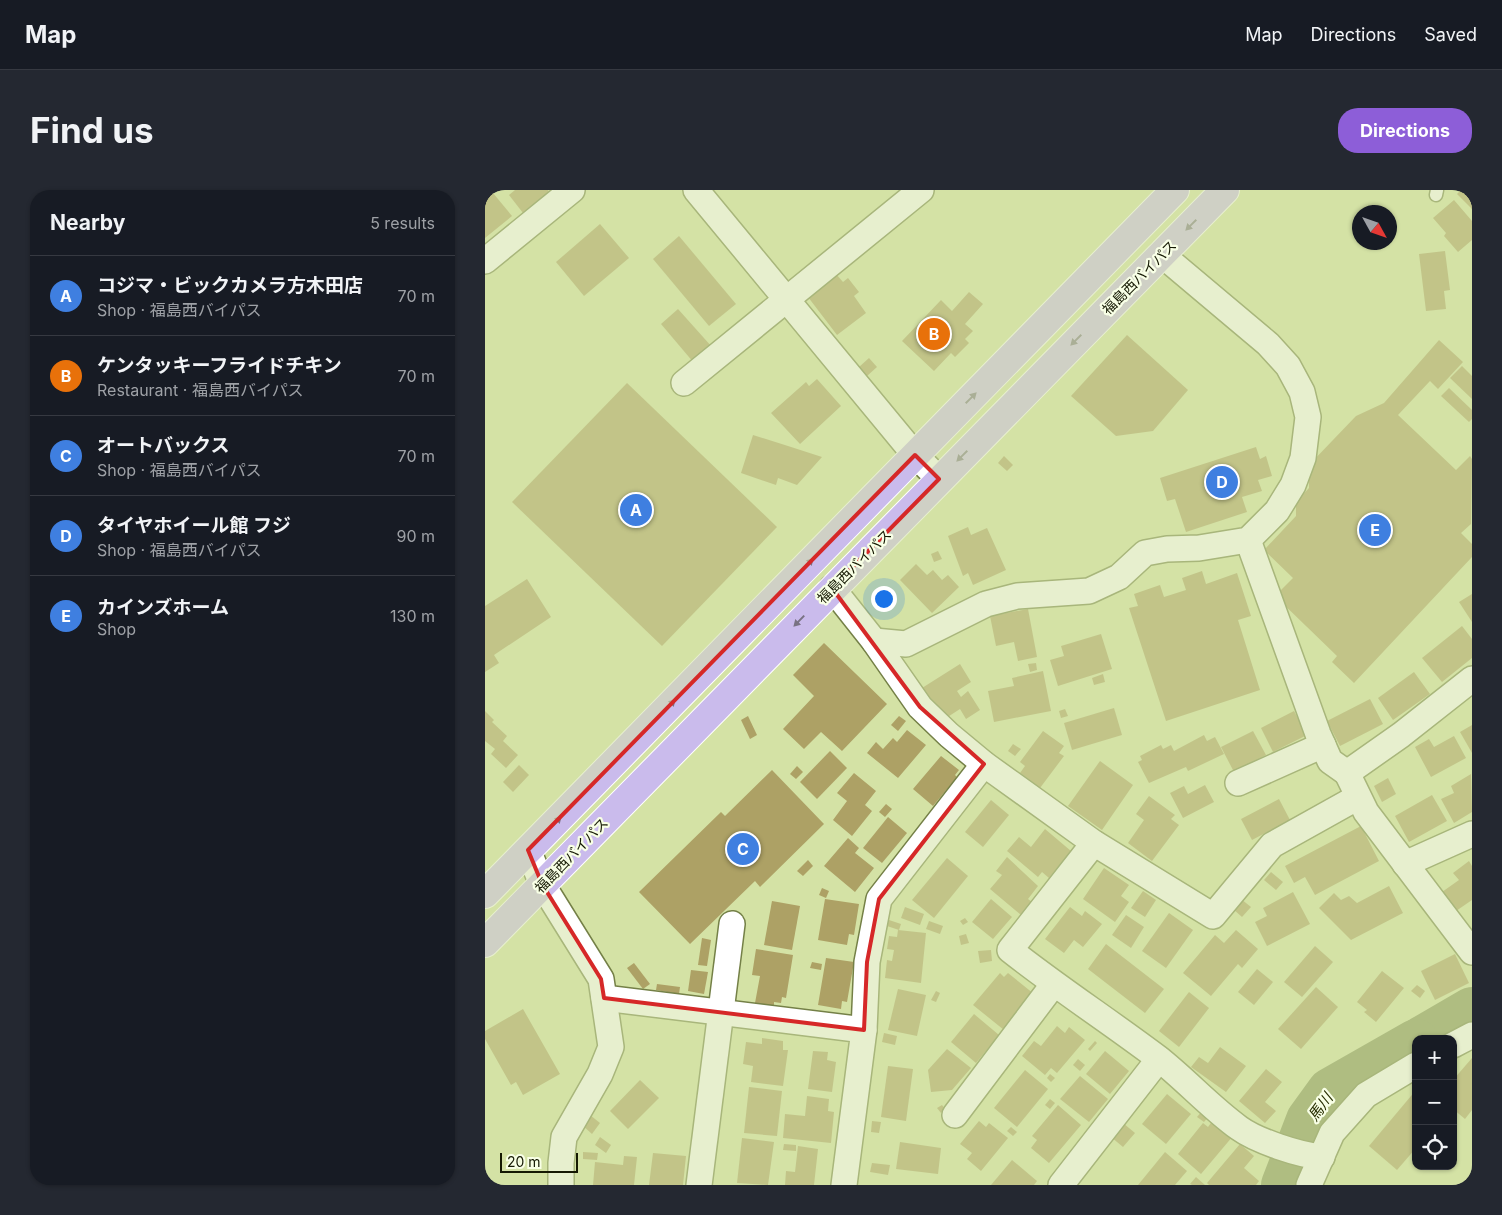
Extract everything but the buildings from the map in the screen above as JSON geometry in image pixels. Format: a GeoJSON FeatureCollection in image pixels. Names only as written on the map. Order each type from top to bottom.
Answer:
{"type":"FeatureCollection","features":[{"type":"Feature","properties":{"kind":"highway"},"geometry":{"type":"LineString","coordinates":[[485,894],[1175,190]]}},
{"type":"Feature","properties":{"kind":"highway","name":"福島西バイパス"},"geometry":{"type":"LineString","coordinates":[[485,943],[1225,190]]}},
{"type":"Feature","properties":{"kind":"street"},"geometry":{"type":"LineString","coordinates":[[485,261],[572,190]]}},
{"type":"Feature","properties":{"kind":"street"},"geometry":{"type":"LineString","coordinates":[[696,190],[915,455],[939,479]]}},
{"type":"Feature","properties":{"kind":"street"},"geometry":{"type":"LineString","coordinates":[[684,383],[921,190]]}},
{"type":"Feature","properties":{"kind":"street"},"geometry":{"type":"LineString","coordinates":[[874,641],[906,644],[986,604],[1017,596],[1089,591],[1119,577],[1145,553],[1167,549],[1199,548],[1248,540],[1277,511],[1293,485],[1303,458],[1307,417],[1302,392],[1288,366],[1268,344],[1161,254]]}},
{"type":"Feature","properties":{"kind":"street"},"geometry":{"type":"LineString","coordinates":[[1248,540],[1330,761],[1347,773],[1365,812],[1472,952]]}},
{"type":"Feature","properties":{"kind":"street"},"geometry":{"type":"LineString","coordinates":[[832,588],[874,641],[920,707],[984,764],[1094,843],[1213,916],[1272,845],[1359,797]]}},
{"type":"Feature","properties":{"kind":"street"},"geometry":{"type":"LineString","coordinates":[[1347,773],[1401,735],[1472,680]]}},
{"type":"Feature","properties":{"kind":"street"},"geometry":{"type":"LineString","coordinates":[[1238,783],[1323,745]]}},
{"type":"Feature","properties":{"kind":"street"},"geometry":{"type":"LineString","coordinates":[[844,1185],[864,1030],[867,962],[879,899],[984,764]]}},
{"type":"Feature","properties":{"kind":"street"},"geometry":{"type":"LineString","coordinates":[[1405,864],[1472,834]]}},
{"type":"Feature","properties":{"kind":"street"},"geometry":{"type":"LineString","coordinates":[[1094,843],[1010,950],[1053,985],[1159,1059],[1241,1129],[1282,1147],[1315,1156]]}},
{"type":"Feature","properties":{"kind":"street"},"geometry":{"type":"LineString","coordinates":[[528,850],[543,884],[601,979],[611,1047],[600,1074],[564,1137],[561,1185]]}},
{"type":"Feature","properties":{"kind":"street"},"geometry":{"type":"LineString","coordinates":[[699,1185],[732,924]]}},
{"type":"Feature","properties":{"kind":"street"},"geometry":{"type":"LineString","coordinates":[[955,1115],[1053,985]]}},
{"type":"Feature","properties":{"kind":"street"},"geometry":{"type":"LineString","coordinates":[[604,998],[864,1030]]}},
{"type":"Feature","properties":{"kind":"street"},"geometry":{"type":"LineString","coordinates":[[1457,1043],[1472,1035]]}},
{"type":"Feature","properties":{"kind":"street"},"geometry":{"type":"LineString","coordinates":[[1061,1185],[1159,1059]]}},
{"type":"Feature","properties":{"kind":"street"},"geometry":{"type":"LineString","coordinates":[[1309,1185],[1315,1156],[1332,1133],[1366,1095],[1412,1067]]}},
{"type":"Feature","properties":{"kind":"highlighted area"},"geometry":{"type":"Polygon","coordinates":[[[915,455],[939,479],[832,588],[920,707],[984,764],[879,899],[867,962],[864,1030],[604,998],[601,979],[542,884],[528,850],[915,455]]]}},
{"type":"Feature","properties":{"kind":"waterway","name":"馬川"},"geometry":{"type":"LineString","coordinates":[[1429,1035],[1472,1010]]}},
{"type":"Feature","properties":{"kind":"waterway","name":"馬川"},"geometry":{"type":"LineString","coordinates":[[1284,1185],[1309,1120],[1330,1091],[1412,1044]]}},
{"type":"Feature","properties":{"kind":"place","name":"ケンタッキーフライドチキン"},"geometry":{"type":"Point","coordinates":[934,334]}},
{"type":"Feature","properties":{"kind":"place","name":"タイヤホイール館 フジ"},"geometry":{"type":"Point","coordinates":[1222,482]}},
{"type":"Feature","properties":{"kind":"place","name":"コジマ・ビックカメラ方木田店"},"geometry":{"type":"Point","coordinates":[636,510]}},
{"type":"Feature","properties":{"kind":"place","name":"カインズホーム"},"geometry":{"type":"Point","coordinates":[1375,530]}},
{"type":"Feature","properties":{"kind":"place","name":"オートバックス"},"geometry":{"type":"Point","coordinates":[743,849]}}]}
